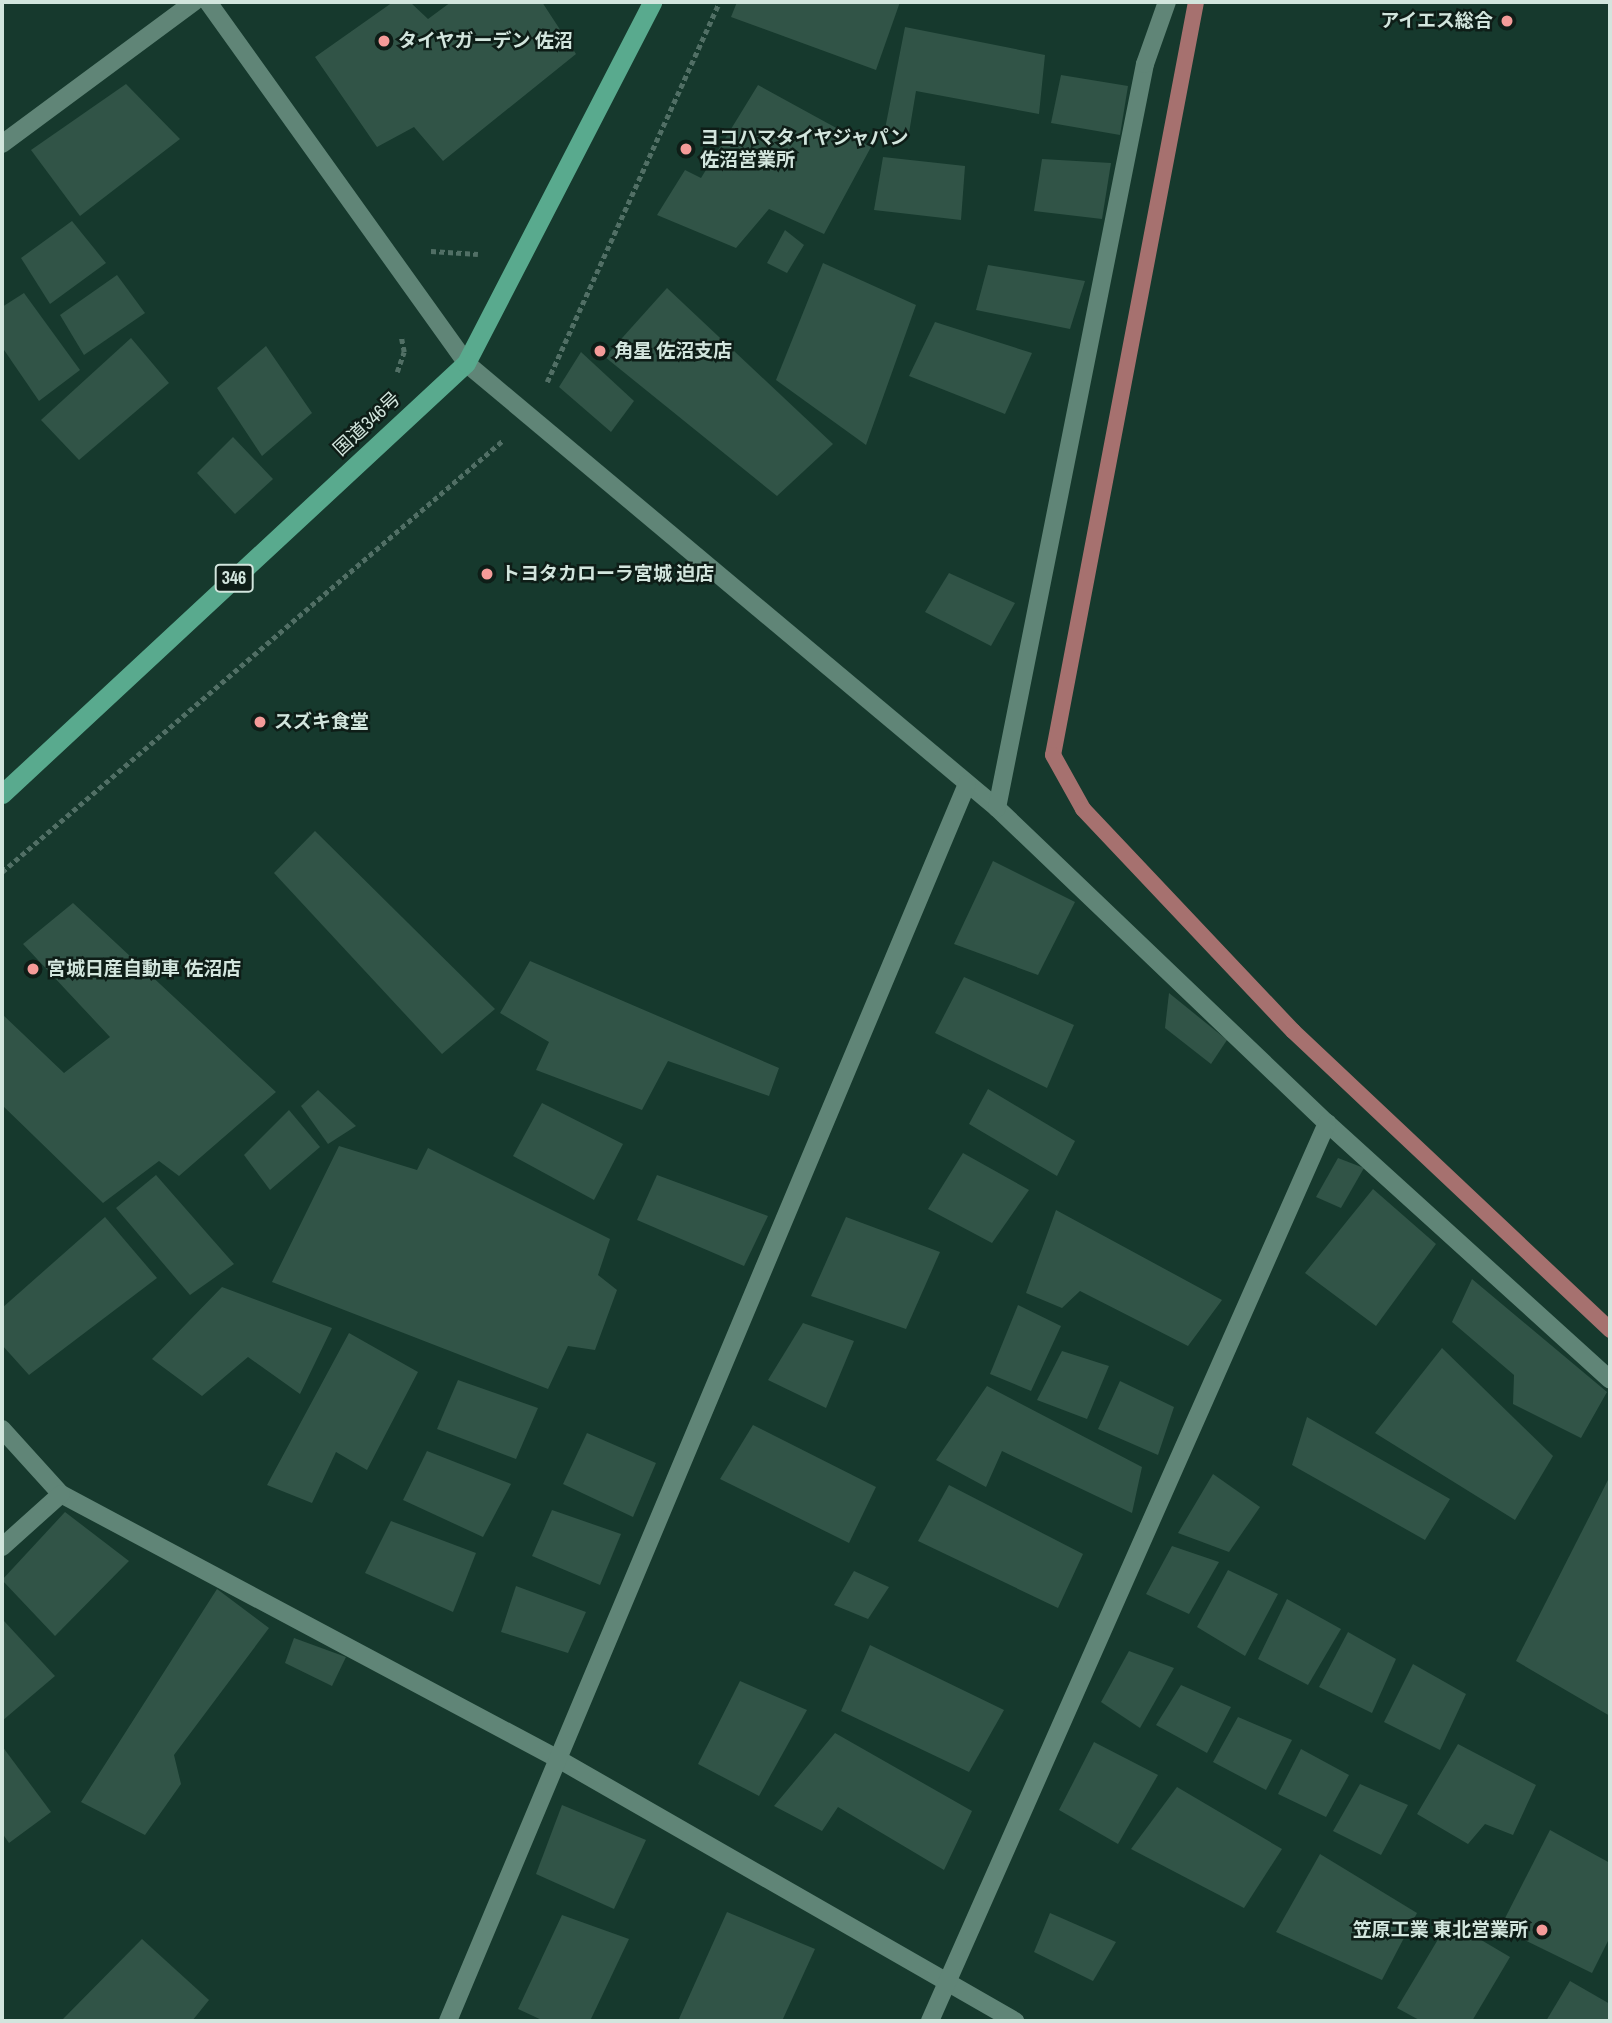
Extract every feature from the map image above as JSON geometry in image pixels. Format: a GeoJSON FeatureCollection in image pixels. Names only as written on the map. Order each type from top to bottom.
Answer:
{"type":"FeatureCollection","features":[{"type":"Feature","properties":{"kind":"highway","name":"国道346号"},"geometry":{"type":"LineString","coordinates":[[2,794],[466,363],[652,2]]}},
{"type":"Feature","properties":{"kind":"street"},"geometry":{"type":"LineString","coordinates":[[2,144],[194,2]]}},
{"type":"Feature","properties":{"kind":"street"},"geometry":{"type":"LineString","coordinates":[[208,2],[466,363],[997,808],[1327,1123],[1610,1380]]}},
{"type":"Feature","properties":{"kind":"street"},"geometry":{"type":"LineString","coordinates":[[997,808],[1145,64],[1167,2]]}},
{"type":"Feature","properties":{"kind":"street"},"geometry":{"type":"LineString","coordinates":[[448,2021],[560,1760],[967,784]]}},
{"type":"Feature","properties":{"kind":"street"},"geometry":{"type":"LineString","coordinates":[[930,2021],[1327,1123]]}},
{"type":"Feature","properties":{"kind":"street"},"geometry":{"type":"LineString","coordinates":[[2,1429],[61,1494],[560,1760],[1015,2021]]}},
{"type":"Feature","properties":{"kind":"street"},"geometry":{"type":"LineString","coordinates":[[2,1547],[61,1494]]}},
{"type":"Feature","properties":{"kind":"path"},"geometry":{"type":"LineString","coordinates":[[425,250],[486,254]]}},
{"type":"Feature","properties":{"kind":"path"},"geometry":{"type":"LineString","coordinates":[[395,379],[404,352],[398,327]]}},
{"type":"Feature","properties":{"kind":"building"},"geometry":{"type":"Polygon","coordinates":[[[393,2],[410,2],[428,19],[451,2],[542,2],[576,54],[443,161],[414,127],[377,147],[315,57],[393,2]]]}},
{"type":"Feature","properties":{"kind":"building"},"geometry":{"type":"Polygon","coordinates":[[[737,2],[900,2],[876,70],[731,17],[737,2]]]}},
{"type":"Feature","properties":{"kind":"building"},"geometry":{"type":"Polygon","coordinates":[[[905,27],[1045,55],[1039,114],[916,91],[909,133],[885,129],[905,27]]]}},
{"type":"Feature","properties":{"kind":"building"},"geometry":{"type":"Polygon","coordinates":[[[1061,75],[1128,86],[1120,135],[1051,123],[1061,75]]]}},
{"type":"Feature","properties":{"kind":"building"},"geometry":{"type":"Polygon","coordinates":[[[126,84],[180,139],[80,216],[31,150],[126,84]]]}},
{"type":"Feature","properties":{"kind":"building"},"geometry":{"type":"Polygon","coordinates":[[[758,85],[871,147],[824,234],[769,209],[736,248],[657,215],[685,170],[701,178],[758,85]]]}},
{"type":"Feature","properties":{"kind":"building"},"geometry":{"type":"Polygon","coordinates":[[[883,157],[965,166],[961,220],[874,210],[883,157]]]}},
{"type":"Feature","properties":{"kind":"building"},"geometry":{"type":"Polygon","coordinates":[[[1042,159],[1111,163],[1102,219],[1034,211],[1042,159]]]}},
{"type":"Feature","properties":{"kind":"building"},"geometry":{"type":"Polygon","coordinates":[[[72,221],[106,263],[50,304],[21,258],[72,221]]]}},
{"type":"Feature","properties":{"kind":"building"},"geometry":{"type":"Polygon","coordinates":[[[785,230],[804,245],[787,273],[767,263],[785,230]]]}},
{"type":"Feature","properties":{"kind":"building"},"geometry":{"type":"Polygon","coordinates":[[[823,263],[916,305],[866,445],[776,380],[823,263]]]}},
{"type":"Feature","properties":{"kind":"building"},"geometry":{"type":"Polygon","coordinates":[[[988,265],[1085,281],[1070,329],[976,310],[988,265]]]}},
{"type":"Feature","properties":{"kind":"building"},"geometry":{"type":"Polygon","coordinates":[[[117,275],[145,313],[84,355],[60,315],[117,275]]]}},
{"type":"Feature","properties":{"kind":"building"},"geometry":{"type":"Polygon","coordinates":[[[667,288],[833,444],[777,496],[605,357],[667,288]]]}},
{"type":"Feature","properties":{"kind":"building"},"geometry":{"type":"Polygon","coordinates":[[[24,293],[80,370],[39,401],[2,347],[2,307],[24,293]]]}},
{"type":"Feature","properties":{"kind":"building"},"geometry":{"type":"Polygon","coordinates":[[[935,322],[1032,353],[1005,414],[909,376],[935,322]]]}},
{"type":"Feature","properties":{"kind":"building"},"geometry":{"type":"Polygon","coordinates":[[[131,338],[169,383],[79,460],[41,420],[131,338]]]}},
{"type":"Feature","properties":{"kind":"building"},"geometry":{"type":"Polygon","coordinates":[[[266,346],[312,413],[262,456],[217,388],[266,346]]]}},
{"type":"Feature","properties":{"kind":"building"},"geometry":{"type":"Polygon","coordinates":[[[581,352],[634,401],[611,432],[559,387],[581,352]]]}},
{"type":"Feature","properties":{"kind":"building"},"geometry":{"type":"Polygon","coordinates":[[[233,437],[273,479],[235,514],[197,473],[233,437]]]}},
{"type":"Feature","properties":{"kind":"building"},"geometry":{"type":"Polygon","coordinates":[[[949,573],[1015,603],[991,646],[925,612],[949,573]]]}},
{"type":"Feature","properties":{"kind":"building"},"geometry":{"type":"Polygon","coordinates":[[[315,831],[495,1009],[442,1054],[274,873],[315,831]]]}},
{"type":"Feature","properties":{"kind":"building"},"geometry":{"type":"Polygon","coordinates":[[[993,861],[1075,902],[1038,975],[954,944],[993,861]]]}},
{"type":"Feature","properties":{"kind":"building"},"geometry":{"type":"Polygon","coordinates":[[[73,903],[276,1092],[179,1176],[159,1161],[103,1203],[2,1105],[2,1014],[64,1073],[110,1037],[23,944],[73,903]]]}},
{"type":"Feature","properties":{"kind":"building"},"geometry":{"type":"Polygon","coordinates":[[[530,961],[779,1068],[769,1096],[668,1061],[642,1110],[536,1070],[549,1042],[500,1013],[530,961]]]}},
{"type":"Feature","properties":{"kind":"building"},"geometry":{"type":"Polygon","coordinates":[[[964,977],[1074,1025],[1047,1088],[935,1033],[964,977]]]}},
{"type":"Feature","properties":{"kind":"building"},"geometry":{"type":"Polygon","coordinates":[[[1169,993],[1227,1040],[1211,1064],[1165,1028],[1169,993]]]}},
{"type":"Feature","properties":{"kind":"building"},"geometry":{"type":"Polygon","coordinates":[[[988,1089],[1075,1141],[1057,1176],[969,1124],[988,1089]]]}},
{"type":"Feature","properties":{"kind":"building"},"geometry":{"type":"Polygon","coordinates":[[[318,1090],[356,1126],[328,1144],[301,1106],[318,1090]]]}},
{"type":"Feature","properties":{"kind":"building"},"geometry":{"type":"Polygon","coordinates":[[[542,1103],[623,1144],[594,1200],[513,1156],[542,1103]]]}},
{"type":"Feature","properties":{"kind":"building"},"geometry":{"type":"Polygon","coordinates":[[[289,1110],[320,1147],[270,1190],[244,1155],[289,1110]]]}},
{"type":"Feature","properties":{"kind":"building"},"geometry":{"type":"Polygon","coordinates":[[[339,1146],[417,1170],[428,1148],[610,1239],[598,1275],[617,1290],[595,1350],[568,1346],[548,1389],[272,1282],[339,1146]]]}},
{"type":"Feature","properties":{"kind":"building"},"geometry":{"type":"Polygon","coordinates":[[[963,1153],[1029,1190],[992,1243],[928,1209],[963,1153]]]}},
{"type":"Feature","properties":{"kind":"building"},"geometry":{"type":"Polygon","coordinates":[[[1338,1158],[1364,1168],[1341,1208],[1316,1197],[1338,1158]]]}},
{"type":"Feature","properties":{"kind":"building"},"geometry":{"type":"Polygon","coordinates":[[[156,1175],[234,1264],[190,1295],[116,1208],[156,1175]]]}},
{"type":"Feature","properties":{"kind":"building"},"geometry":{"type":"Polygon","coordinates":[[[657,1175],[768,1216],[744,1266],[637,1220],[657,1175]]]}},
{"type":"Feature","properties":{"kind":"building"},"geometry":{"type":"Polygon","coordinates":[[[1373,1189],[1436,1244],[1376,1326],[1305,1273],[1373,1189]]]}},
{"type":"Feature","properties":{"kind":"building"},"geometry":{"type":"Polygon","coordinates":[[[1056,1210],[1222,1300],[1188,1346],[1080,1291],[1062,1308],[1026,1293],[1056,1210]]]}},
{"type":"Feature","properties":{"kind":"building"},"geometry":{"type":"Polygon","coordinates":[[[105,1217],[157,1278],[29,1375],[2,1345],[2,1308],[105,1217]]]}},
{"type":"Feature","properties":{"kind":"building"},"geometry":{"type":"Polygon","coordinates":[[[846,1217],[940,1252],[906,1329],[811,1296],[846,1217]]]}},
{"type":"Feature","properties":{"kind":"building"},"geometry":{"type":"Polygon","coordinates":[[[1472,1279],[1607,1392],[1581,1438],[1513,1404],[1514,1375],[1452,1322],[1472,1279]]]}},
{"type":"Feature","properties":{"kind":"building"},"geometry":{"type":"Polygon","coordinates":[[[222,1287],[332,1328],[300,1394],[248,1357],[202,1396],[152,1359],[222,1287]]]}},
{"type":"Feature","properties":{"kind":"building"},"geometry":{"type":"Polygon","coordinates":[[[1018,1305],[1061,1326],[1031,1391],[990,1374],[1018,1305]]]}},
{"type":"Feature","properties":{"kind":"building"},"geometry":{"type":"Polygon","coordinates":[[[803,1323],[854,1341],[826,1408],[768,1380],[803,1323]]]}},
{"type":"Feature","properties":{"kind":"building"},"geometry":{"type":"Polygon","coordinates":[[[349,1333],[418,1372],[367,1470],[336,1452],[312,1503],[267,1485],[349,1333]]]}},
{"type":"Feature","properties":{"kind":"building"},"geometry":{"type":"Polygon","coordinates":[[[1442,1348],[1553,1456],[1515,1520],[1375,1433],[1442,1348]]]}},
{"type":"Feature","properties":{"kind":"building"},"geometry":{"type":"Polygon","coordinates":[[[1062,1351],[1109,1366],[1087,1419],[1037,1400],[1062,1351]]]}},
{"type":"Feature","properties":{"kind":"building"},"geometry":{"type":"Polygon","coordinates":[[[458,1380],[538,1408],[516,1459],[437,1429],[458,1380]]]}},
{"type":"Feature","properties":{"kind":"building"},"geometry":{"type":"Polygon","coordinates":[[[1120,1381],[1174,1407],[1158,1455],[1098,1429],[1120,1381]]]}},
{"type":"Feature","properties":{"kind":"building"},"geometry":{"type":"Polygon","coordinates":[[[987,1386],[1142,1467],[1132,1513],[1002,1451],[986,1487],[936,1460],[987,1386]]]}},
{"type":"Feature","properties":{"kind":"building"},"geometry":{"type":"Polygon","coordinates":[[[1307,1417],[1450,1499],[1425,1540],[1292,1465],[1307,1417]]]}},
{"type":"Feature","properties":{"kind":"building"},"geometry":{"type":"Polygon","coordinates":[[[753,1425],[876,1487],[849,1543],[720,1479],[753,1425]]]}},
{"type":"Feature","properties":{"kind":"building"},"geometry":{"type":"Polygon","coordinates":[[[587,1433],[656,1463],[633,1517],[563,1484],[587,1433]]]}},
{"type":"Feature","properties":{"kind":"building"},"geometry":{"type":"Polygon","coordinates":[[[427,1451],[511,1484],[483,1537],[403,1500],[427,1451]]]}},
{"type":"Feature","properties":{"kind":"building"},"geometry":{"type":"Polygon","coordinates":[[[1213,1474],[1260,1507],[1229,1552],[1178,1533],[1213,1474]]]}},
{"type":"Feature","properties":{"kind":"building"},"geometry":{"type":"Polygon","coordinates":[[[1610,1476],[1610,1716],[1516,1661],[1610,1476]]]}},
{"type":"Feature","properties":{"kind":"building"},"geometry":{"type":"Polygon","coordinates":[[[949,1485],[1083,1554],[1058,1608],[918,1541],[949,1485]]]}},
{"type":"Feature","properties":{"kind":"building"},"geometry":{"type":"Polygon","coordinates":[[[552,1510],[621,1534],[600,1585],[532,1556],[552,1510]]]}},
{"type":"Feature","properties":{"kind":"building"},"geometry":{"type":"Polygon","coordinates":[[[65,1512],[129,1561],[55,1636],[2,1580],[65,1512]]]}},
{"type":"Feature","properties":{"kind":"building"},"geometry":{"type":"Polygon","coordinates":[[[391,1521],[476,1553],[453,1612],[365,1573],[391,1521]]]}},
{"type":"Feature","properties":{"kind":"building"},"geometry":{"type":"Polygon","coordinates":[[[1172,1546],[1219,1562],[1189,1614],[1146,1594],[1172,1546]]]}},
{"type":"Feature","properties":{"kind":"building"},"geometry":{"type":"Polygon","coordinates":[[[1228,1570],[1278,1594],[1245,1656],[1197,1627],[1228,1570]]]}},
{"type":"Feature","properties":{"kind":"building"},"geometry":{"type":"Polygon","coordinates":[[[854,1571],[889,1587],[868,1619],[834,1605],[854,1571]]]}},
{"type":"Feature","properties":{"kind":"building"},"geometry":{"type":"Polygon","coordinates":[[[516,1586],[586,1612],[568,1653],[501,1632],[516,1586]]]}},
{"type":"Feature","properties":{"kind":"building"},"geometry":{"type":"Polygon","coordinates":[[[217,1589],[269,1628],[174,1755],[181,1784],[145,1835],[81,1802],[217,1589]]]}},
{"type":"Feature","properties":{"kind":"building"},"geometry":{"type":"Polygon","coordinates":[[[1287,1599],[1341,1629],[1308,1685],[1258,1659],[1287,1599]]]}},
{"type":"Feature","properties":{"kind":"building"},"geometry":{"type":"Polygon","coordinates":[[[4,1621],[55,1676],[2,1721],[2,1623],[4,1621]]]}},
{"type":"Feature","properties":{"kind":"building"},"geometry":{"type":"Polygon","coordinates":[[[1348,1632],[1396,1659],[1372,1713],[1319,1687],[1348,1632]]]}},
{"type":"Feature","properties":{"kind":"building"},"geometry":{"type":"Polygon","coordinates":[[[294,1638],[346,1657],[332,1686],[285,1663],[294,1638]]]}},
{"type":"Feature","properties":{"kind":"building"},"geometry":{"type":"Polygon","coordinates":[[[870,1645],[1004,1710],[969,1772],[841,1711],[870,1645]]]}},
{"type":"Feature","properties":{"kind":"building"},"geometry":{"type":"Polygon","coordinates":[[[1129,1651],[1174,1668],[1140,1728],[1101,1702],[1129,1651]]]}},
{"type":"Feature","properties":{"kind":"building"},"geometry":{"type":"Polygon","coordinates":[[[1413,1664],[1466,1694],[1440,1750],[1384,1722],[1413,1664]]]}},
{"type":"Feature","properties":{"kind":"building"},"geometry":{"type":"Polygon","coordinates":[[[740,1681],[807,1710],[759,1796],[698,1764],[740,1681]]]}},
{"type":"Feature","properties":{"kind":"building"},"geometry":{"type":"Polygon","coordinates":[[[1181,1685],[1231,1707],[1207,1753],[1156,1725],[1181,1685]]]}},
{"type":"Feature","properties":{"kind":"building"},"geometry":{"type":"Polygon","coordinates":[[[1238,1717],[1292,1740],[1266,1790],[1213,1762],[1238,1717]]]}},
{"type":"Feature","properties":{"kind":"building"},"geometry":{"type":"Polygon","coordinates":[[[835,1733],[972,1811],[944,1870],[838,1807],[822,1831],[774,1806],[835,1733]]]}},
{"type":"Feature","properties":{"kind":"building"},"geometry":{"type":"Polygon","coordinates":[[[1094,1742],[1158,1775],[1118,1844],[1059,1810],[1094,1742]]]}},
{"type":"Feature","properties":{"kind":"building"},"geometry":{"type":"Polygon","coordinates":[[[1458,1744],[1536,1785],[1513,1835],[1485,1824],[1468,1844],[1417,1814],[1458,1744]]]}},
{"type":"Feature","properties":{"kind":"building"},"geometry":{"type":"Polygon","coordinates":[[[2,1746],[51,1812],[9,1843],[2,1833],[2,1746]]]}},
{"type":"Feature","properties":{"kind":"building"},"geometry":{"type":"Polygon","coordinates":[[[1301,1749],[1349,1775],[1326,1817],[1278,1794],[1301,1749]]]}},
{"type":"Feature","properties":{"kind":"building"},"geometry":{"type":"Polygon","coordinates":[[[1360,1784],[1408,1805],[1381,1855],[1333,1831],[1360,1784]]]}},
{"type":"Feature","properties":{"kind":"building"},"geometry":{"type":"Polygon","coordinates":[[[1177,1787],[1282,1849],[1244,1908],[1131,1849],[1177,1787]]]}},
{"type":"Feature","properties":{"kind":"building"},"geometry":{"type":"Polygon","coordinates":[[[562,1805],[646,1840],[614,1909],[536,1874],[562,1805]]]}},
{"type":"Feature","properties":{"kind":"building"},"geometry":{"type":"Polygon","coordinates":[[[1550,1830],[1610,1863],[1610,1937],[1592,1973],[1500,1928],[1550,1830]]]}},
{"type":"Feature","properties":{"kind":"building"},"geometry":{"type":"Polygon","coordinates":[[[1320,1854],[1417,1913],[1382,1980],[1276,1932],[1320,1854]]]}},
{"type":"Feature","properties":{"kind":"building"},"geometry":{"type":"Polygon","coordinates":[[[727,1912],[815,1949],[782,2021],[678,2021],[727,1912]]]}},
{"type":"Feature","properties":{"kind":"building"},"geometry":{"type":"Polygon","coordinates":[[[1050,1913],[1116,1942],[1093,1981],[1034,1952],[1050,1913]]]}},
{"type":"Feature","properties":{"kind":"building"},"geometry":{"type":"Polygon","coordinates":[[[562,1915],[629,1939],[590,2021],[544,2021],[518,2009],[562,1915]]]}},
{"type":"Feature","properties":{"kind":"building"},"geometry":{"type":"Polygon","coordinates":[[[1449,1921],[1510,1957],[1472,2021],[1421,2021],[1397,2008],[1449,1921]]]}},
{"type":"Feature","properties":{"kind":"building"},"geometry":{"type":"Polygon","coordinates":[[[142,1939],[209,2000],[192,2021],[61,2021],[142,1939]]]}},
{"type":"Feature","properties":{"kind":"building"},"geometry":{"type":"Polygon","coordinates":[[[1570,1981],[1610,2004],[1610,2021],[1546,2021],[1570,1981]]]}},
{"type":"Feature","properties":{"kind":"waterway"},"geometry":{"type":"LineString","coordinates":[[1196,2],[1053,755],[1083,809],[1293,1031],[1610,1330]]}},
{"type":"Feature","properties":{"kind":"place","name":"アイエス総合"},"geometry":{"type":"Point","coordinates":[1507,21]}},
{"type":"Feature","properties":{"kind":"place","name":"タイヤガーデン 佐沼"},"geometry":{"type":"Point","coordinates":[384,41]}},
{"type":"Feature","properties":{"kind":"place","name":"ヨコハマタイヤジャパン 佐沼営業所"},"geometry":{"type":"Point","coordinates":[686,149]}},
{"type":"Feature","properties":{"kind":"place","name":"角星 佐沼支店"},"geometry":{"type":"Point","coordinates":[600,351]}},
{"type":"Feature","properties":{"kind":"place","name":"トヨタカローラ宮城 迫店"},"geometry":{"type":"Point","coordinates":[487,574]}},
{"type":"Feature","properties":{"kind":"place","name":"スズキ食堂"},"geometry":{"type":"Point","coordinates":[260,722]}},
{"type":"Feature","properties":{"kind":"place","name":"宮城日産自動車 佐沼店"},"geometry":{"type":"Point","coordinates":[33,969]}},
{"type":"Feature","properties":{"kind":"place","name":"笠原工業 東北営業所"},"geometry":{"type":"Point","coordinates":[1542,1930]}}]}
